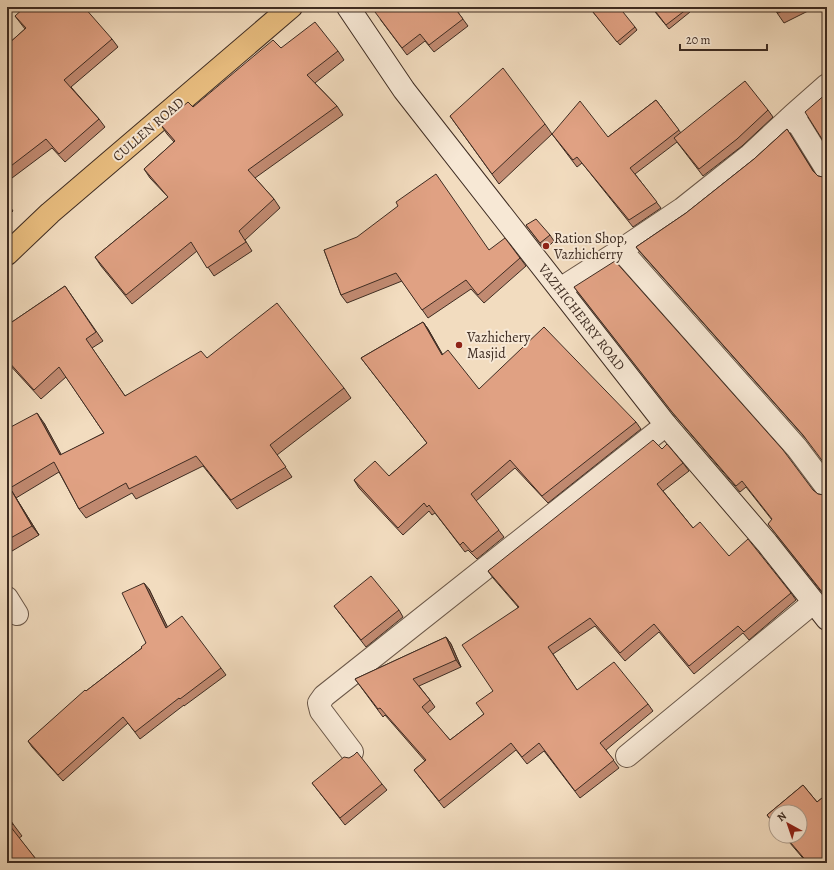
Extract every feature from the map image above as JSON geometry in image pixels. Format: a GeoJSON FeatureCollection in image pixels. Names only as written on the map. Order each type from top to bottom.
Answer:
{"type":"FeatureCollection","features":[{"type":"Feature","properties":{"kind":"main road","name":"CULLEN ROAD"},"geometry":{"type":"LineString","coordinates":[[7,254],[50,213],[291,7]]}},
{"type":"Feature","properties":{"kind":"street","name":"VAZHICHERRY ROAD"},"geometry":{"type":"LineString","coordinates":[[348,7],[404,90],[666,425],[766,543],[820,611]]}},
{"type":"Feature","properties":{"kind":"street"},"geometry":{"type":"LineString","coordinates":[[560,289],[682,209],[750,154],[827,85]]}},
{"type":"Feature","properties":{"kind":"street"},"geometry":{"type":"LineString","coordinates":[[793,115],[827,170]]}},
{"type":"Feature","properties":{"kind":"street"},"geometry":{"type":"LineString","coordinates":[[621,250],[797,448],[827,488]]}},
{"type":"Feature","properties":{"kind":"street"},"geometry":{"type":"LineString","coordinates":[[352,752],[321,711],[320,703],[324,696],[666,425]]}},
{"type":"Feature","properties":{"kind":"street"},"geometry":{"type":"LineString","coordinates":[[627,756],[820,611]]}},
{"type":"Feature","properties":{"kind":"building"},"geometry":{"type":"Polygon","coordinates":[[[25,7],[84,7],[112,39],[64,80],[99,119],[59,154],[46,139],[7,169],[7,45],[26,28],[15,16],[25,7]]]}},
{"type":"Feature","properties":{"kind":"building"},"geometry":{"type":"Polygon","coordinates":[[[381,7],[454,7],[463,19],[429,45],[420,34],[402,48],[375,12],[381,7]]]}},
{"type":"Feature","properties":{"kind":"building"},"geometry":{"type":"Polygon","coordinates":[[[598,7],[619,7],[635,27],[617,42],[593,12],[598,7]]]}},
{"type":"Feature","properties":{"kind":"building"},"geometry":{"type":"Polygon","coordinates":[[[652,7],[686,7],[687,9],[666,25],[652,7]]]}},
{"type":"Feature","properties":{"kind":"building"},"geometry":{"type":"Polygon","coordinates":[[[773,7],[791,7],[778,13],[773,7]]]}},
{"type":"Feature","properties":{"kind":"building"},"geometry":{"type":"Polygon","coordinates":[[[315,22],[338,51],[307,75],[337,106],[248,170],[274,199],[239,231],[246,242],[207,268],[191,242],[126,295],[95,257],[168,197],[144,169],[175,141],[161,125],[188,102],[193,107],[273,40],[281,48],[315,22]]]}},
{"type":"Feature","properties":{"kind":"building"},"geometry":{"type":"Polygon","coordinates":[[[503,68],[545,124],[492,174],[450,116],[503,68]]]}},
{"type":"Feature","properties":{"kind":"building"},"geometry":{"type":"Polygon","coordinates":[[[745,81],[768,110],[737,139],[699,169],[674,138],[745,81]]]}},
{"type":"Feature","properties":{"kind":"building"},"geometry":{"type":"Polygon","coordinates":[[[827,93],[827,147],[805,112],[827,93]]]}},
{"type":"Feature","properties":{"kind":"building"},"geometry":{"type":"Polygon","coordinates":[[[656,100],[679,130],[630,168],[657,202],[629,220],[577,157],[573,160],[552,134],[580,101],[608,137],[656,100]]]}},
{"type":"Feature","properties":{"kind":"building"},"geometry":{"type":"Polygon","coordinates":[[[787,129],[813,171],[818,176],[827,176],[827,467],[803,435],[636,247],[686,213],[754,159],[787,129]]]}},
{"type":"Feature","properties":{"kind":"building"},"geometry":{"type":"Polygon","coordinates":[[[436,174],[489,250],[505,238],[520,258],[478,295],[466,280],[422,310],[396,273],[341,295],[324,250],[357,237],[398,206],[396,202],[436,174]]]}},
{"type":"Feature","properties":{"kind":"building"},"geometry":{"type":"Polygon","coordinates":[[[536,219],[550,235],[540,243],[526,225],[536,219]]]}},
{"type":"Feature","properties":{"kind":"building"},"geometry":{"type":"Polygon","coordinates":[[[615,261],[783,450],[813,490],[818,494],[827,494],[827,598],[768,524],[772,519],[742,481],[736,486],[672,412],[574,287],[615,261]]]}},
{"type":"Feature","properties":{"kind":"building"},"geometry":{"type":"Polygon","coordinates":[[[65,286],[96,332],[86,339],[125,396],[201,351],[207,358],[277,303],[344,388],[270,445],[286,467],[231,500],[196,456],[129,489],[126,483],[79,509],[54,462],[10,488],[32,526],[7,540],[7,429],[37,413],[60,455],[104,433],[59,367],[34,390],[7,360],[7,316],[12,322],[65,286]]]}},
{"type":"Feature","properties":{"kind":"building"},"geometry":{"type":"Polygon","coordinates":[[[423,322],[442,355],[448,350],[479,389],[544,327],[636,422],[542,496],[510,460],[471,494],[499,530],[472,552],[463,542],[460,545],[429,505],[427,507],[424,503],[398,528],[354,480],[375,461],[389,476],[427,443],[361,358],[423,322]]]}},
{"type":"Feature","properties":{"kind":"building"},"geometry":{"type":"Polygon","coordinates":[[[653,440],[662,449],[667,444],[683,463],[657,484],[693,528],[700,522],[729,556],[748,539],[791,593],[744,632],[738,626],[689,666],[654,624],[620,653],[590,618],[548,647],[577,690],[614,662],[648,704],[600,743],[614,760],[575,791],[539,743],[522,757],[511,743],[439,801],[414,770],[426,760],[380,708],[378,709],[355,679],[446,637],[456,660],[413,679],[430,700],[422,707],[450,740],[484,714],[476,703],[493,691],[462,645],[519,607],[488,571],[653,440]]]}},
{"type":"Feature","properties":{"kind":"building"},"geometry":{"type":"Polygon","coordinates":[[[371,576],[399,610],[361,640],[334,606],[371,576]]]}},
{"type":"Feature","properties":{"kind":"building"},"geometry":{"type":"Polygon","coordinates":[[[144,583],[166,628],[182,616],[221,668],[135,732],[123,717],[58,775],[28,741],[85,690],[86,691],[142,648],[141,647],[146,643],[122,593],[144,583]]]}},
{"type":"Feature","properties":{"kind":"building"},"geometry":{"type":"Polygon","coordinates":[[[357,752],[382,784],[340,818],[312,783],[344,757],[349,758],[357,752]]]}},
{"type":"Feature","properties":{"kind":"building"},"geometry":{"type":"Polygon","coordinates":[[[803,785],[817,802],[827,794],[827,863],[808,863],[792,844],[808,844],[808,804],[780,804],[803,785]]]}},
{"type":"Feature","properties":{"kind":"building"},"geometry":{"type":"Polygon","coordinates":[[[7,816],[13,824],[10,826],[39,863],[9,863],[7,861],[7,816]]]}},
{"type":"Feature","properties":{"kind":"place","name":"Ration Shop, Vazhicherry"},"geometry":{"type":"Point","coordinates":[546,246]}},
{"type":"Feature","properties":{"kind":"place","name":"Vazhichery Masjid"},"geometry":{"type":"Point","coordinates":[459,345]}}]}
